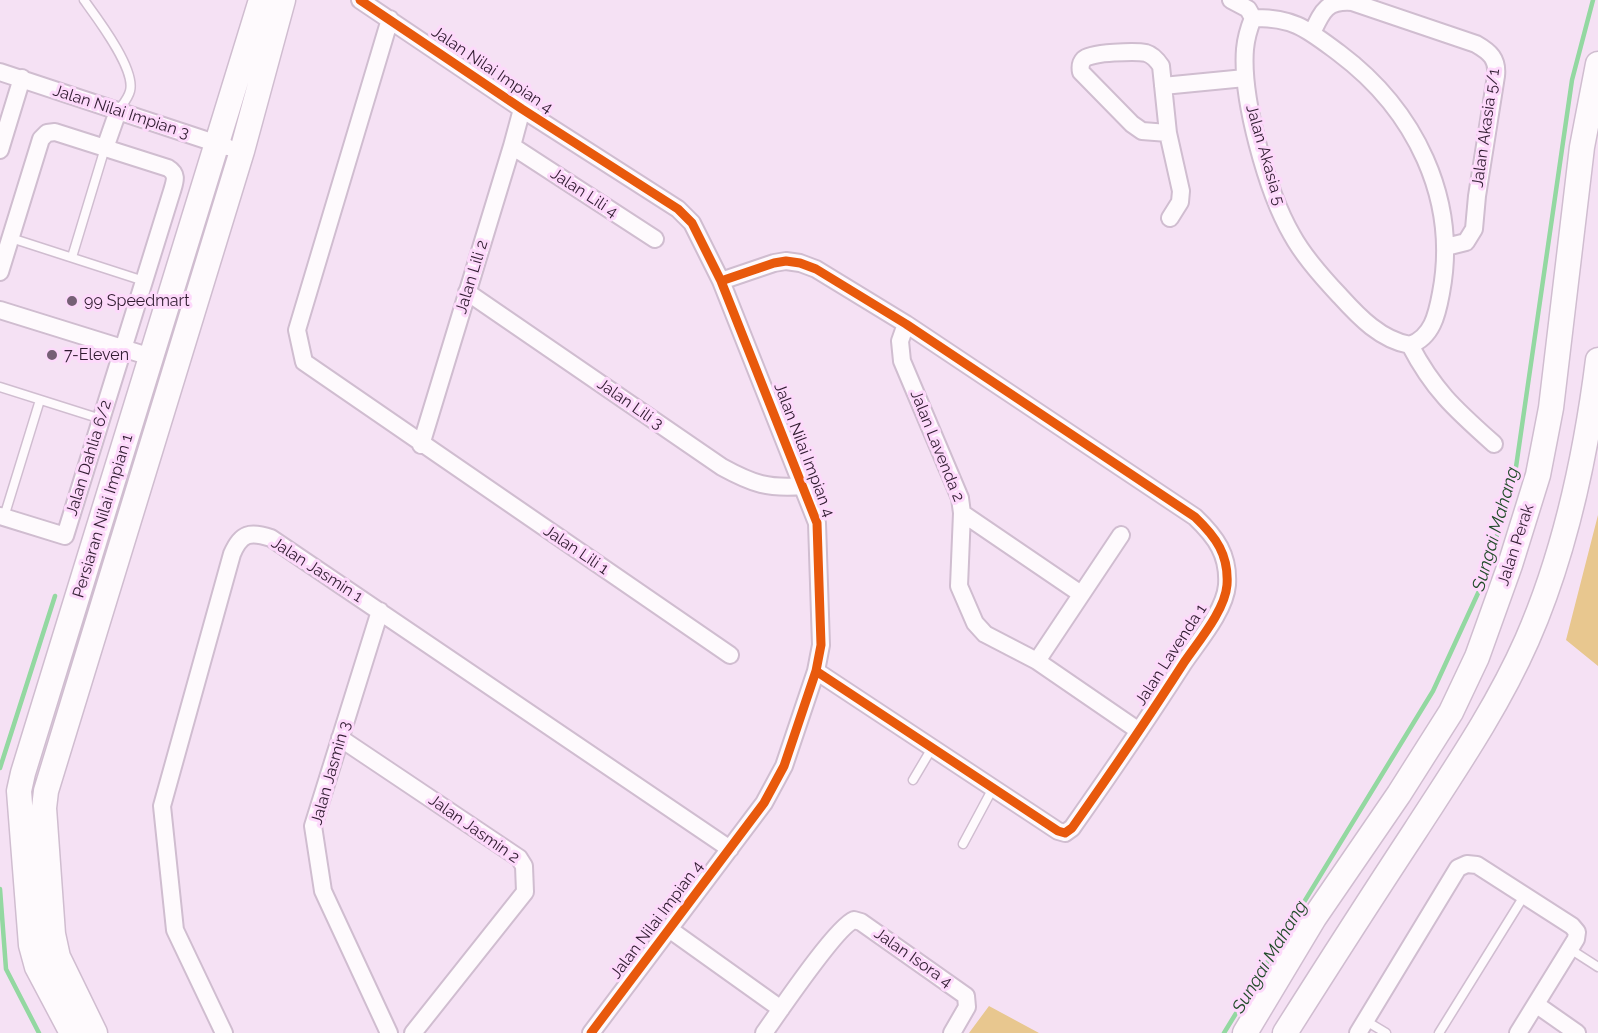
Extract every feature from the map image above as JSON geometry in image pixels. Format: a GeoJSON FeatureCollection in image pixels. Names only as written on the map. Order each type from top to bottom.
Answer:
{"type":"FeatureCollection","features":[{"type":"Feature","properties":{"kind":"street","name":"Persiaran Nilai Impian 1"},"geometry":{"type":"LineString","coordinates":[[72,1033],[37,967],[31,945],[20,791],[23,773],[261,0]]}},
{"type":"Feature","properties":{"kind":"street","name":"Persiaran Nilai Impian 1"},"geometry":{"type":"LineString","coordinates":[[95,1033],[58,957],[53,934],[44,808],[46,791],[242,151],[284,0]]}},
{"type":"Feature","properties":{"kind":"street","name":"Jalan Nilai Impian 4"},"geometry":{"type":"LineString","coordinates":[[360,0],[522,109],[684,213],[692,223],[721,281],[817,523],[822,632],[816,671],[784,766],[764,803],[591,1033]]}},
{"type":"Feature","properties":{"kind":"street"},"geometry":{"type":"LineString","coordinates":[[1232,0],[1250,9],[1283,19],[1312,33],[1374,82],[1402,116],[1429,169],[1440,199],[1446,247],[1446,268],[1433,325],[1425,337],[1410,345],[1426,374],[1441,394],[1494,444]]}},
{"type":"Feature","properties":{"kind":"street","name":"Jalan Akasia 5/1"},"geometry":{"type":"LineString","coordinates":[[1312,33],[1327,6],[1340,0],[1476,44],[1492,55],[1497,68],[1474,229],[1466,242],[1446,247]]}},
{"type":"Feature","properties":{"kind":"street","name":"Jalan Akasia 5"},"geometry":{"type":"LineString","coordinates":[[1250,9],[1245,47],[1245,78],[1254,127],[1272,190],[1291,234],[1315,269],[1349,306],[1388,338],[1410,345]]}},
{"type":"Feature","properties":{"kind":"street","name":"Jalan Lili 1"},"geometry":{"type":"LineString","coordinates":[[390,19],[296,333],[306,364],[730,655]]}},
{"type":"Feature","properties":{"kind":"street"},"geometry":{"type":"LineString","coordinates":[[1168,133],[1142,130],[1132,124],[1081,72],[1083,59],[1093,54],[1143,52],[1154,57],[1161,66],[1168,133],[1181,191],[1180,202],[1170,218]]}},
{"type":"Feature","properties":{"kind":"street","name":"Jalan Perak"},"geometry":{"type":"LineString","coordinates":[[1245,1033],[1314,918],[1399,794],[1451,712],[1477,657],[1510,565],[1538,475],[1551,408],[1582,147],[1598,64]]}},
{"type":"Feature","properties":{"kind":"street","name":"Jalan Nilai Impian 3"},"geometry":{"type":"LineString","coordinates":[[0,72],[242,151]]}},
{"type":"Feature","properties":{"kind":"street"},"geometry":{"type":"LineString","coordinates":[[0,150],[22,78]]}},
{"type":"Feature","properties":{"kind":"street"},"geometry":{"type":"LineString","coordinates":[[1163,86],[1245,78]]}},
{"type":"Feature","properties":{"kind":"street","name":"Jalan Lili 2"},"geometry":{"type":"LineString","coordinates":[[421,445],[522,109]]}},
{"type":"Feature","properties":{"kind":"street"},"geometry":{"type":"LineString","coordinates":[[0,272],[5,237],[44,135],[55,132],[105,148],[118,111]]}},
{"type":"Feature","properties":{"kind":"street","name":"Jalan Lili 4"},"geometry":{"type":"LineString","coordinates":[[512,146],[655,239]]}},
{"type":"Feature","properties":{"kind":"street","name":"Jalan Dahlia 6/2"},"geometry":{"type":"LineString","coordinates":[[2,516],[64,536],[175,177],[168,168],[105,148]]}},
{"type":"Feature","properties":{"kind":"street","name":"Jalan Lavenda 1"},"geometry":{"type":"LineString","coordinates":[[721,281],[786,261],[800,263],[836,280],[906,324],[1195,518],[1211,532],[1223,552],[1227,570],[1227,585],[1223,603],[1139,731],[1072,828],[1065,832],[1058,831],[816,671]]}},
{"type":"Feature","properties":{"kind":"street","name":"Jalan Lili 3"},"geometry":{"type":"LineString","coordinates":[[467,292],[722,467],[767,487],[804,486]]}},
{"type":"Feature","properties":{"kind":"street"},"geometry":{"type":"LineString","coordinates":[[0,310],[151,357]]}},
{"type":"Feature","properties":{"kind":"street","name":"Jalan Lavenda 2"},"geometry":{"type":"LineString","coordinates":[[906,324],[900,341],[902,361],[960,498],[962,513],[958,586],[975,623],[986,634],[1037,661],[1139,731]]}},
{"type":"Feature","properties":{"kind":"street"},"geometry":{"type":"LineString","coordinates":[[1285,1033],[1481,729],[1527,640],[1543,600],[1574,502],[1591,413],[1598,360]]}},
{"type":"Feature","properties":{"kind":"street"},"geometry":{"type":"LineString","coordinates":[[962,513],[1081,594]]}},
{"type":"Feature","properties":{"kind":"street","name":"Jalan Jasmin 1"},"geometry":{"type":"LineString","coordinates":[[224,1033],[175,930],[162,806],[236,544],[250,533],[270,538],[730,849]]}},
{"type":"Feature","properties":{"kind":"street"},"geometry":{"type":"LineString","coordinates":[[1037,661],[1121,535]]}},
{"type":"Feature","properties":{"kind":"street","name":"Jalan Jasmin 3"},"geometry":{"type":"LineString","coordinates":[[380,611],[313,826],[323,891],[389,1033]]}},
{"type":"Feature","properties":{"kind":"street","name":"Jalan Jasmin 2"},"geometry":{"type":"LineString","coordinates":[[340,738],[519,858],[524,866],[525,892],[413,1033]]}},
{"type":"Feature","properties":{"kind":"street"},"geometry":{"type":"LineString","coordinates":[[1362,1027],[1458,868],[1467,864],[1477,865],[1572,926],[1576,932],[1576,939],[1518,1033]]}},
{"type":"Feature","properties":{"kind":"street","name":"Jalan Isora 4"},"geometry":{"type":"LineString","coordinates":[[781,1009],[828,945],[848,923],[854,920],[861,921],[966,996],[967,1007],[952,1033]]}},
{"type":"Feature","properties":{"kind":"street"},"geometry":{"type":"LineString","coordinates":[[669,929],[781,1009],[764,1033]]}},
{"type":"Feature","properties":{"kind":"street"},"geometry":{"type":"LineString","coordinates":[[1537,1005],[1577,1033]]}},
{"type":"Feature","properties":{"kind":"lane"},"geometry":{"type":"LineString","coordinates":[[84,0],[116,48],[130,79],[131,90],[118,111]]}},
{"type":"Feature","properties":{"kind":"lane"},"geometry":{"type":"LineString","coordinates":[[72,257],[105,148]]}},
{"type":"Feature","properties":{"kind":"lane"},"geometry":{"type":"LineString","coordinates":[[5,237],[144,281]]}},
{"type":"Feature","properties":{"kind":"lane"},"geometry":{"type":"LineString","coordinates":[[0,387],[101,419]]}},
{"type":"Feature","properties":{"kind":"lane"},"geometry":{"type":"LineString","coordinates":[[2,516],[40,400]]}},
{"type":"Feature","properties":{"kind":"lane"},"geometry":{"type":"LineString","coordinates":[[913,780],[932,748]]}},
{"type":"Feature","properties":{"kind":"lane"},"geometry":{"type":"LineString","coordinates":[[963,844],[993,788]]}},
{"type":"Feature","properties":{"kind":"lane"},"geometry":{"type":"LineString","coordinates":[[1439,1033],[1524,896]]}},
{"type":"Feature","properties":{"kind":"lane"},"geometry":{"type":"LineString","coordinates":[[1570,949],[1598,967]]}},
{"type":"Feature","properties":{"kind":"lane"},"geometry":{"type":"LineString","coordinates":[[1362,1027],[1386,1033]]}},
{"type":"Feature","properties":{"kind":"shaded area"},"geometry":{"type":"Polygon","coordinates":[[[1598,515],[1598,666],[1566,640],[1598,515]]]}},
{"type":"Feature","properties":{"kind":"shaded area"},"geometry":{"type":"Polygon","coordinates":[[[989,1006],[1039,1033],[969,1033],[989,1006]]]}},
{"type":"Feature","properties":{"kind":"waterway","name":"Sungai Mahang"},"geometry":{"type":"LineString","coordinates":[[1224,1033],[1433,691],[1485,578],[1516,467],[1572,80],[1593,0]]}},
{"type":"Feature","properties":{"kind":"waterway"},"geometry":{"type":"LineString","coordinates":[[0,768],[55,596]]}},
{"type":"Feature","properties":{"kind":"waterway"},"geometry":{"type":"LineString","coordinates":[[0,889],[6,969],[39,1033]]}},
{"type":"Feature","properties":{"kind":"cycle path"},"geometry":{"type":"LineString","coordinates":[[360,0],[522,109],[678,209],[692,223],[721,281],[817,523],[821,645],[816,671],[784,766],[764,803],[591,1033]]}},
{"type":"Feature","properties":{"kind":"cycle path"},"geometry":{"type":"LineString","coordinates":[[721,281],[786,261],[816,269],[906,324],[1195,517],[1215,539],[1226,565],[1225,595],[1210,626],[1072,828],[1065,833],[1058,831],[816,671]]}},
{"type":"Feature","properties":{"kind":"place","name":"99 Speedmart"},"geometry":{"type":"Point","coordinates":[72,301]}},
{"type":"Feature","properties":{"kind":"place","name":"7-Eleven"},"geometry":{"type":"Point","coordinates":[52,355]}}]}
